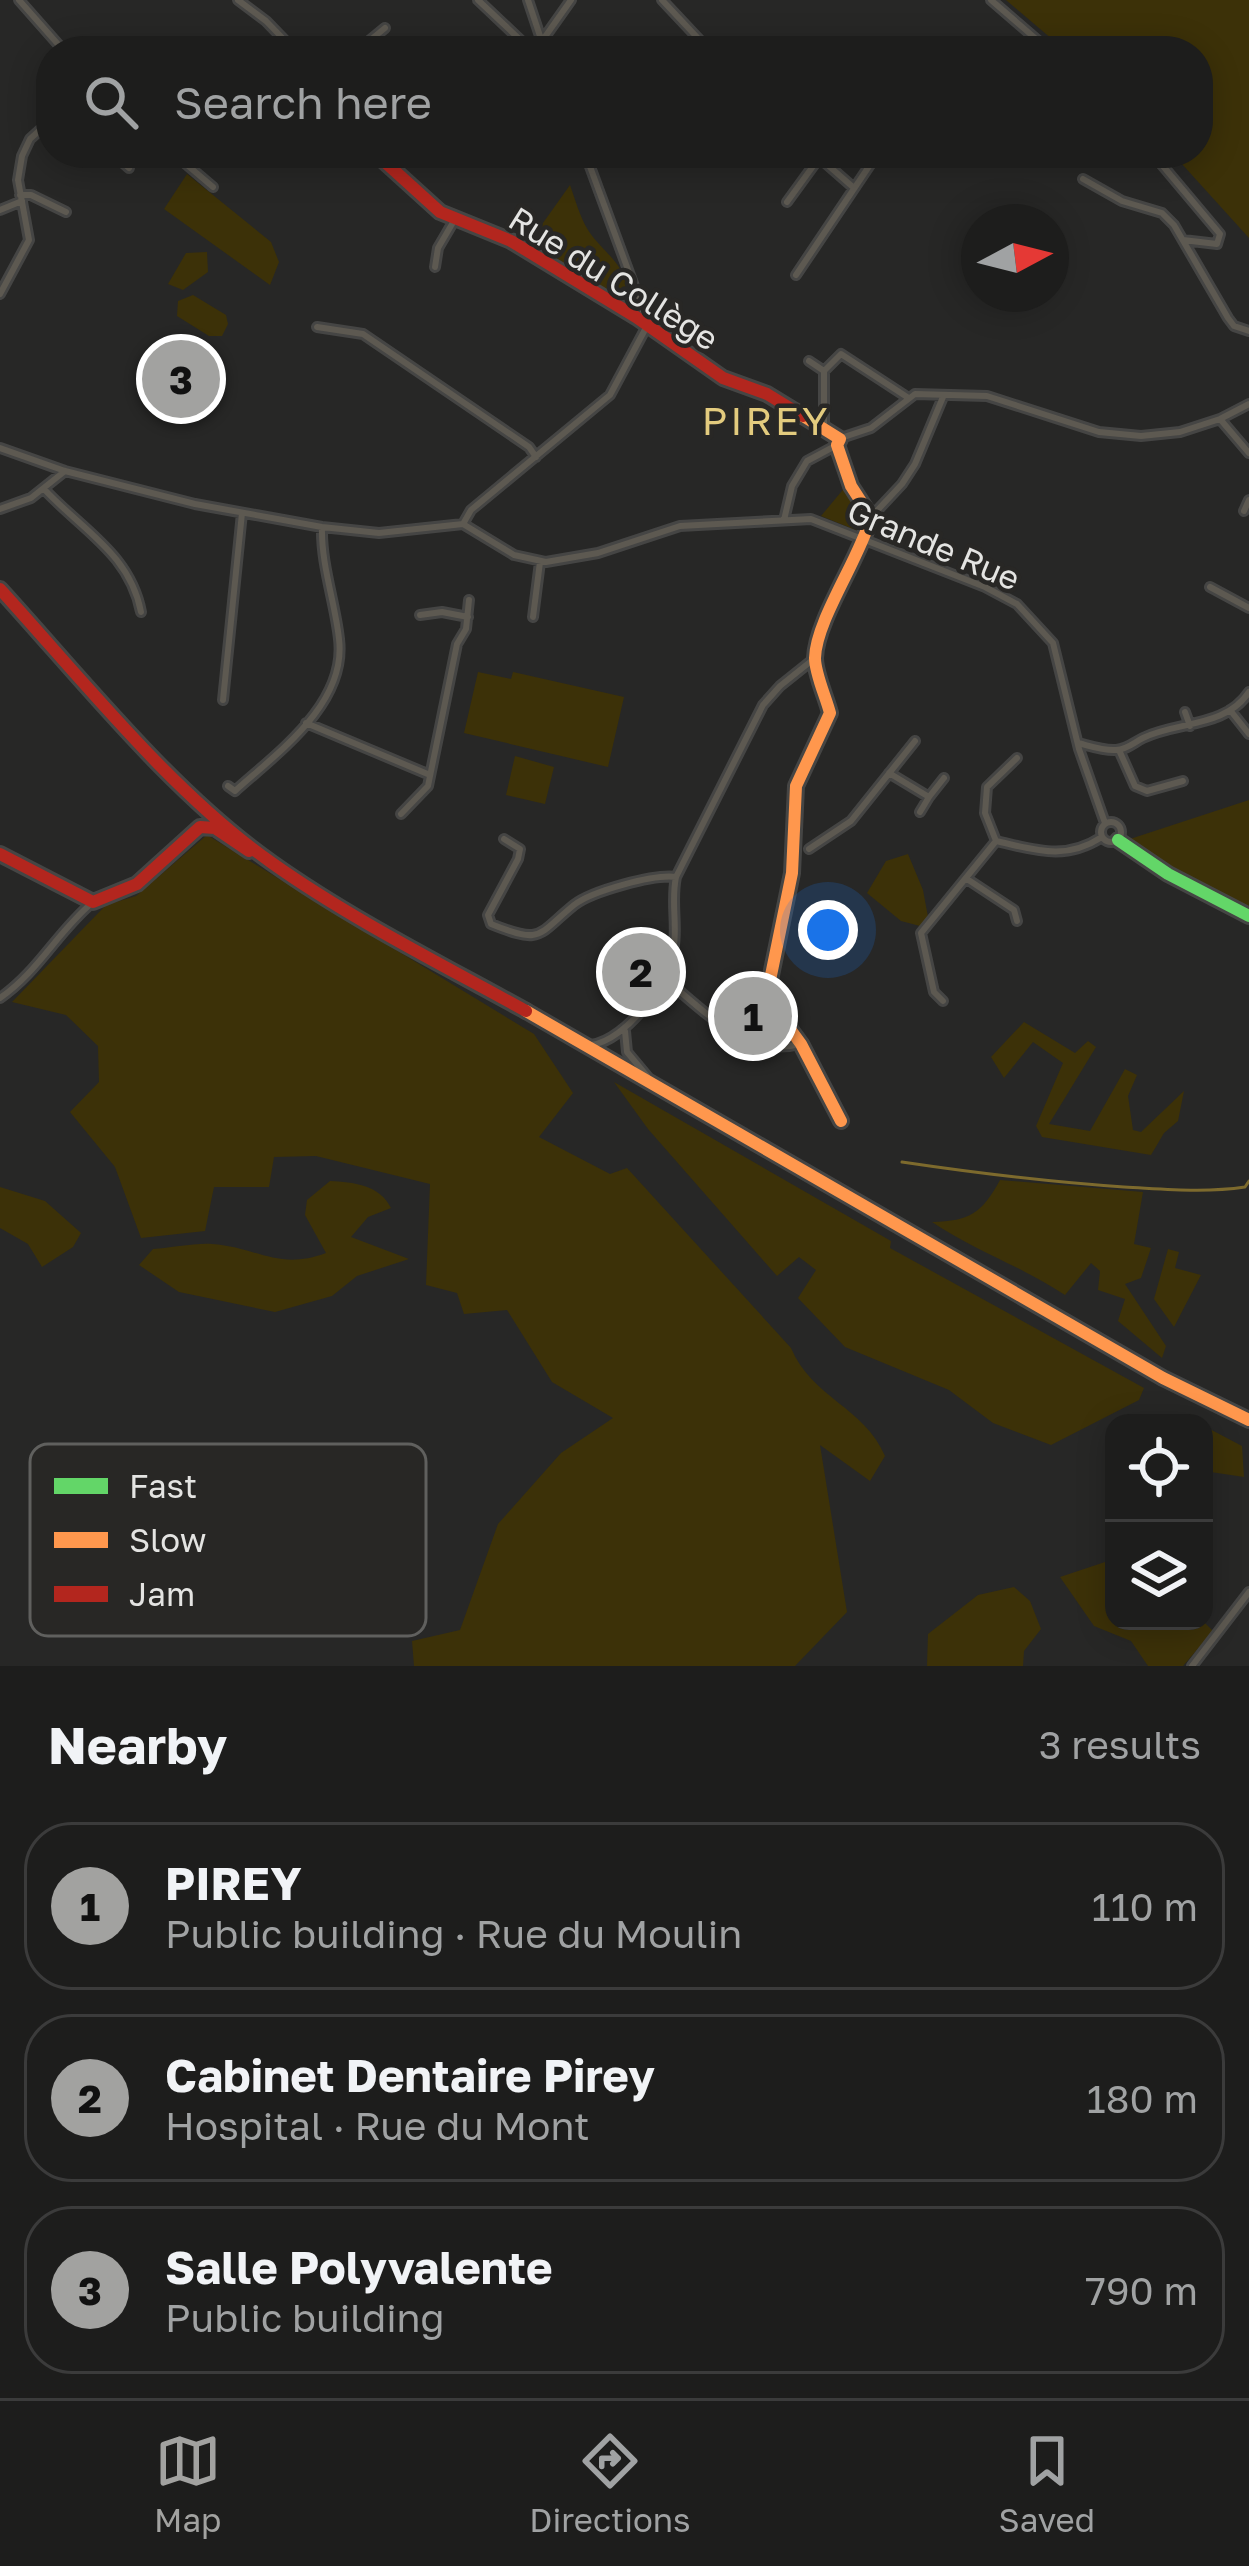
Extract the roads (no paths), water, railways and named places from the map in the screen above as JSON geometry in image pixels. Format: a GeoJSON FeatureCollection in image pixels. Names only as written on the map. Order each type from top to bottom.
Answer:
{"type":"FeatureCollection","features":[{"type":"Feature","properties":{"kind":"main road","name":"Rue du Collège"},"geometry":{"type":"LineString","coordinates":[[391,168],[425,202],[511,241],[642,316],[723,378],[773,398],[824,428],[838,442]]}},
{"type":"Feature","properties":{"kind":"main road"},"geometry":{"type":"LineString","coordinates":[[838,442],[851,486],[871,517],[865,540],[830,608],[815,658],[830,713],[796,786],[794,858],[769,985],[776,1010],[801,1044],[842,1121]]}},
{"type":"Feature","properties":{"kind":"main road"},"geometry":{"type":"LineString","coordinates":[[0,586],[148,750],[214,816],[271,863]]}},
{"type":"Feature","properties":{"kind":"main road"},"geometry":{"type":"LineString","coordinates":[[0,854],[93,902],[137,884],[206,825],[1163,1378],[1249,1420]]}},
{"type":"Feature","properties":{"kind":"main road"},"geometry":{"type":"LineString","coordinates":[[1118,840],[1196,891],[1249,916]]}},
{"type":"Feature","properties":{"kind":"street"},"geometry":{"type":"LineString","coordinates":[[19,0],[51,36]]}},
{"type":"Feature","properties":{"kind":"street"},"geometry":{"type":"LineString","coordinates":[[238,0],[280,36]]}},
{"type":"Feature","properties":{"kind":"street"},"geometry":{"type":"LineString","coordinates":[[478,0],[516,36]]}},
{"type":"Feature","properties":{"kind":"street"},"geometry":{"type":"LineString","coordinates":[[528,0],[540,36]]}},
{"type":"Feature","properties":{"kind":"street"},"geometry":{"type":"LineString","coordinates":[[546,36],[571,0]]}},
{"type":"Feature","properties":{"kind":"street"},"geometry":{"type":"LineString","coordinates":[[662,0],[696,36]]}},
{"type":"Feature","properties":{"kind":"street"},"geometry":{"type":"LineString","coordinates":[[991,0],[1033,36]]}},
{"type":"Feature","properties":{"kind":"street"},"geometry":{"type":"LineString","coordinates":[[375,36],[385,28]]}},
{"type":"Feature","properties":{"kind":"street"},"geometry":{"type":"LineString","coordinates":[[0,295],[28,248],[19,167],[26,146],[36,136]]}},
{"type":"Feature","properties":{"kind":"street"},"geometry":{"type":"LineString","coordinates":[[191,168],[213,187]]}},
{"type":"Feature","properties":{"kind":"street"},"geometry":{"type":"LineString","coordinates":[[464,524],[471,510],[610,395],[638,343],[642,316],[590,168]]}},
{"type":"Feature","properties":{"kind":"street"},"geometry":{"type":"LineString","coordinates":[[787,202],[808,168]]}},
{"type":"Feature","properties":{"kind":"street"},"geometry":{"type":"LineString","coordinates":[[830,168],[854,188]]}},
{"type":"Feature","properties":{"kind":"street"},"geometry":{"type":"LineString","coordinates":[[796,274],[868,168]]}},
{"type":"Feature","properties":{"kind":"street"},"geometry":{"type":"LineString","coordinates":[[1165,168],[1220,234],[1217,244],[1183,240]]}},
{"type":"Feature","properties":{"kind":"street"},"geometry":{"type":"LineString","coordinates":[[1083,179],[1122,201],[1162,213],[1234,326],[1249,331]]}},
{"type":"Feature","properties":{"kind":"street"},"geometry":{"type":"LineString","coordinates":[[0,211],[32,195],[66,212]]}},
{"type":"Feature","properties":{"kind":"street"},"geometry":{"type":"LineString","coordinates":[[435,267],[438,248],[455,219]]}},
{"type":"Feature","properties":{"kind":"street"},"geometry":{"type":"LineString","coordinates":[[638,343],[642,316]]}},
{"type":"Feature","properties":{"kind":"street"},"geometry":{"type":"LineString","coordinates":[[317,327],[363,334],[530,447],[536,457]]}},
{"type":"Feature","properties":{"kind":"street"},"geometry":{"type":"LineString","coordinates":[[824,428],[824,371],[841,353],[908,397],[986,396],[1120,435],[1161,436],[1220,419],[1249,404]]}},
{"type":"Feature","properties":{"kind":"street"},"geometry":{"type":"LineString","coordinates":[[808,361],[824,371]]}},
{"type":"Feature","properties":{"kind":"street"},"geometry":{"type":"LineString","coordinates":[[784,520],[784,505],[810,458],[871,428],[908,397]]}},
{"type":"Feature","properties":{"kind":"street"},"geometry":{"type":"LineString","coordinates":[[871,517],[915,464],[943,397]]}},
{"type":"Feature","properties":{"kind":"street"},"geometry":{"type":"LineString","coordinates":[[1220,419],[1249,453]]}},
{"type":"Feature","properties":{"kind":"street"},"geometry":{"type":"LineString","coordinates":[[0,448],[65,471],[322,526],[379,533],[464,524],[514,555],[540,562],[533,616]]}},
{"type":"Feature","properties":{"kind":"street"},"geometry":{"type":"LineString","coordinates":[[0,509],[44,489],[65,471]]}},
{"type":"Feature","properties":{"kind":"street"},"geometry":{"type":"LineString","coordinates":[[44,489],[89,529],[131,577],[141,612]]}},
{"type":"Feature","properties":{"kind":"street"},"geometry":{"type":"LineString","coordinates":[[1244,511],[1249,500]]}},
{"type":"Feature","properties":{"kind":"street"},"geometry":{"type":"LineString","coordinates":[[223,700],[242,512]]}},
{"type":"Feature","properties":{"kind":"street","name":"Grande Rue"},"geometry":{"type":"LineString","coordinates":[[540,562],[567,561],[680,526],[812,519],[985,587],[1029,615],[1054,643],[1078,743],[1105,824]]}},
{"type":"Feature","properties":{"kind":"street"},"geometry":{"type":"LineString","coordinates":[[227,786],[235,790],[268,764],[330,687],[340,651],[322,526]]}},
{"type":"Feature","properties":{"kind":"street"},"geometry":{"type":"LineString","coordinates":[[1210,587],[1249,608]]}},
{"type":"Feature","properties":{"kind":"street"},"geometry":{"type":"LineString","coordinates":[[401,814],[423,793],[430,775],[469,600]]}},
{"type":"Feature","properties":{"kind":"street"},"geometry":{"type":"LineString","coordinates":[[420,615],[442,612],[468,617]]}},
{"type":"Feature","properties":{"kind":"street"},"geometry":{"type":"LineString","coordinates":[[601,1053],[615,1046],[665,979],[675,943],[672,895],[676,877],[764,705],[815,658]]}},
{"type":"Feature","properties":{"kind":"street"},"geometry":{"type":"LineString","coordinates":[[1078,743],[1119,750],[1144,737],[1230,710],[1249,692]]}},
{"type":"Feature","properties":{"kind":"street"},"geometry":{"type":"LineString","coordinates":[[1230,710],[1249,734]]}},
{"type":"Feature","properties":{"kind":"street"},"geometry":{"type":"LineString","coordinates":[[1186,712],[1190,726]]}},
{"type":"Feature","properties":{"kind":"street"},"geometry":{"type":"LineString","coordinates":[[305,723],[430,775]]}},
{"type":"Feature","properties":{"kind":"street"},"geometry":{"type":"LineString","coordinates":[[809,849],[851,820],[915,741]]}},
{"type":"Feature","properties":{"kind":"street"},"geometry":{"type":"LineString","coordinates":[[1119,750],[1135,786],[1147,791],[1183,781]]}},
{"type":"Feature","properties":{"kind":"street"},"geometry":{"type":"LineString","coordinates":[[996,841],[985,813],[987,787],[1017,758]]}},
{"type":"Feature","properties":{"kind":"street"},"geometry":{"type":"LineString","coordinates":[[889,773],[929,797]]}},
{"type":"Feature","properties":{"kind":"street"},"geometry":{"type":"LineString","coordinates":[[920,812],[944,778]]}},
{"type":"Feature","properties":{"kind":"street"},"geometry":{"type":"LineString","coordinates":[[996,841],[1036,853],[1061,854],[1082,850],[1102,837],[1105,824],[1118,825],[1118,840],[1109,843],[1102,837]]}},
{"type":"Feature","properties":{"kind":"street"},"geometry":{"type":"LineString","coordinates":[[504,839],[520,849],[518,860],[488,915],[491,924],[514,933],[549,930],[589,897],[643,880],[676,877]]}},
{"type":"Feature","properties":{"kind":"street"},"geometry":{"type":"LineString","coordinates":[[943,1001],[934,992],[921,933],[996,841]]}},
{"type":"Feature","properties":{"kind":"street"},"geometry":{"type":"LineString","coordinates":[[967,879],[1014,910],[1017,920]]}},
{"type":"Feature","properties":{"kind":"street"},"geometry":{"type":"LineString","coordinates":[[0,998],[31,973],[93,902]]}},
{"type":"Feature","properties":{"kind":"street"},"geometry":{"type":"LineString","coordinates":[[665,979],[713,1018],[765,1049],[801,1044]]}},
{"type":"Feature","properties":{"kind":"street"},"geometry":{"type":"LineString","coordinates":[[588,1045],[612,1040],[626,1029]]}},
{"type":"Feature","properties":{"kind":"street"},"geometry":{"type":"LineString","coordinates":[[626,1029],[627,1052],[653,1084]]}},
{"type":"Feature","properties":{"kind":"street"},"geometry":{"type":"LineString","coordinates":[[1192,1666],[1249,1592]]}},
{"type":"Feature","properties":{"kind":"waterway"},"geometry":{"type":"LineString","coordinates":[[902,1162],[1154,1189],[1230,1189],[1245,1187],[1249,1181]]}},
{"type":"Feature","properties":{"kind":"place","name":"Salle Polyvalente"},"geometry":{"type":"Point","coordinates":[181,379]}},
{"type":"Feature","properties":{"kind":"place","name":"Cabinet Dentaire Pirey"},"geometry":{"type":"Point","coordinates":[641,972]}},
{"type":"Feature","properties":{"kind":"place","name":"PIREY"},"geometry":{"type":"Point","coordinates":[753,1016]}},
{"type":"Feature","properties":{"kind":"district","name":"PIREY"},"geometry":{"type":"Point","coordinates":[766,420]}}]}
